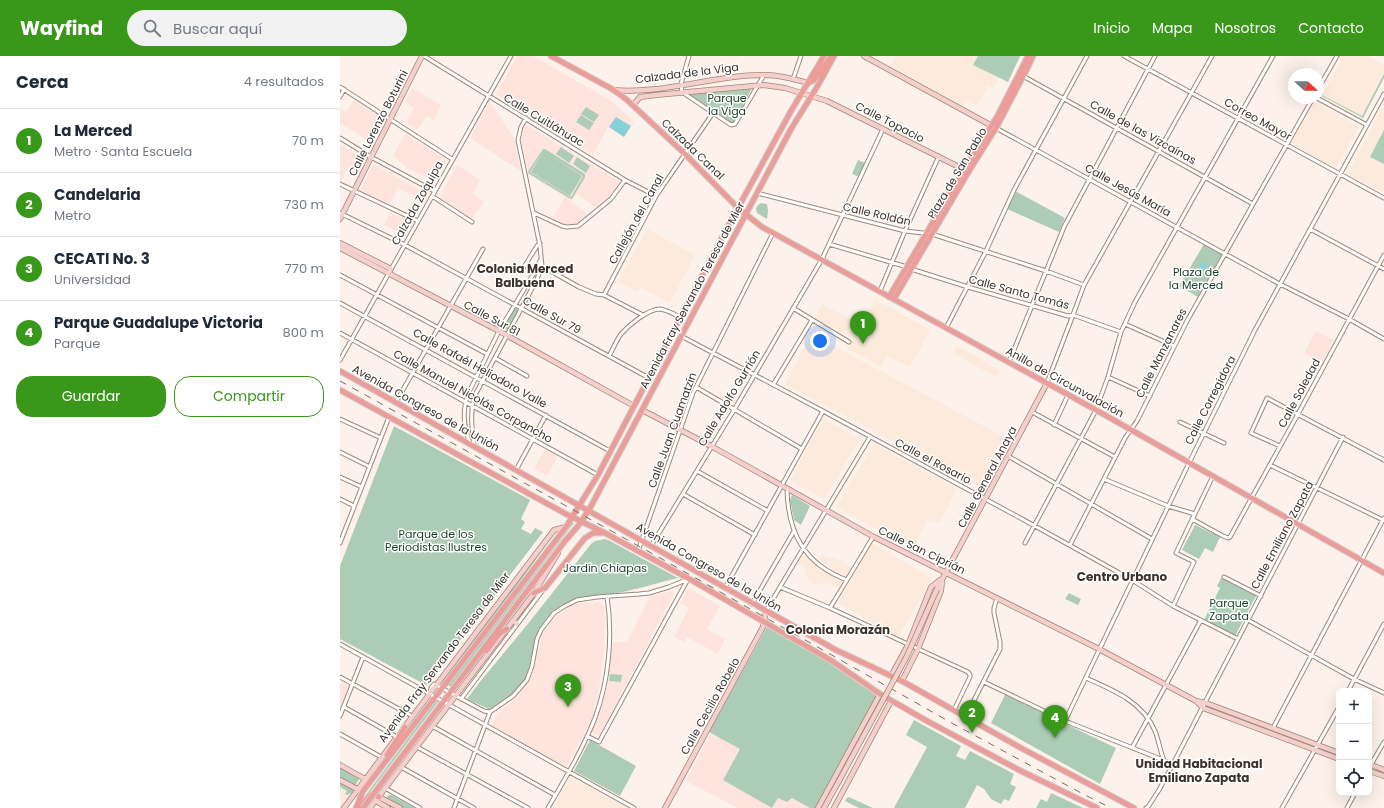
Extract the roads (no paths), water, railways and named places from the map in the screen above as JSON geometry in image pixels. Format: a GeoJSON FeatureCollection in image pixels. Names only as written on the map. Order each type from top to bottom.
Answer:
{"type":"FeatureCollection","features":[{"type":"Feature","properties":{"kind":"main road","name":"Calzada de la Viga"},"geometry":{"type":"LineString","coordinates":[[551,56],[612,89],[633,105]]}},
{"type":"Feature","properties":{"kind":"main road","name":"Avenida Fray Servando Teresa de Mier"},"geometry":{"type":"LineString","coordinates":[[356,808],[364,791],[573,518],[611,451],[738,208],[824,56]]}},
{"type":"Feature","properties":{"kind":"main road","name":"Avenida Fray Servando Teresa de Mier"},"geometry":{"type":"LineString","coordinates":[[363,808],[589,510],[791,129],[812,96],[833,56]]}},
{"type":"Feature","properties":{"kind":"main road"},"geometry":{"type":"LineString","coordinates":[[808,83],[814,80],[833,56]]}},
{"type":"Feature","properties":{"kind":"main road","name":"Plaza de San Pablo"},"geometry":{"type":"LineString","coordinates":[[993,127],[1028,56]]}},
{"type":"Feature","properties":{"kind":"main road","name":"Plaza de San Pablo"},"geometry":{"type":"LineString","coordinates":[[892,298],[966,170],[1008,106],[1033,56]]}},
{"type":"Feature","properties":{"kind":"main road","name":"Calzada Canal"},"geometry":{"type":"LineString","coordinates":[[633,105],[738,208]]}},
{"type":"Feature","properties":{"kind":"main road"},"geometry":{"type":"LineString","coordinates":[[998,115],[1008,106]]}},
{"type":"Feature","properties":{"kind":"main road","name":"Anillo de Circunvalación"},"geometry":{"type":"LineString","coordinates":[[738,208],[762,227],[1096,410],[1384,573]]}},
{"type":"Feature","properties":{"kind":"main road","name":"Avenida Congreso de la Unión"},"geometry":{"type":"LineString","coordinates":[[340,371],[589,510],[752,604],[842,653],[902,681],[1034,755],[1134,808]]}},
{"type":"Feature","properties":{"kind":"main road","name":"Avenida Congreso de la Unión"},"geometry":{"type":"LineString","coordinates":[[340,390],[573,518],[605,533],[710,591],[841,666],[891,701],[994,758],[1097,808]]}},
{"type":"Feature","properties":{"kind":"main road"},"geometry":{"type":"LineString","coordinates":[[534,593],[545,588],[584,538],[593,533],[605,533]]}},
{"type":"Feature","properties":{"kind":"main road"},"geometry":{"type":"LineString","coordinates":[[710,591],[725,588]]}},
{"type":"Feature","properties":{"kind":"main road"},"geometry":{"type":"LineString","coordinates":[[499,614],[506,619]]}},
{"type":"Feature","properties":{"kind":"main road"},"geometry":{"type":"LineString","coordinates":[[459,681],[466,675],[500,633],[507,629]]}},
{"type":"Feature","properties":{"kind":"main road"},"geometry":{"type":"LineString","coordinates":[[364,791],[405,727]]}},
{"type":"Feature","properties":{"kind":"main road"},"geometry":{"type":"LineString","coordinates":[[359,808],[370,795],[374,794],[377,799]]}},
{"type":"Feature","properties":{"kind":"street","name":"Calle Cuitláhuac"},"geometry":{"type":"LineString","coordinates":[[423,56],[625,180],[656,196]]}},
{"type":"Feature","properties":{"kind":"street","name":"Calle Lorenzo Boturini"},"geometry":{"type":"LineString","coordinates":[[341,215],[423,56]]}},
{"type":"Feature","properties":{"kind":"street","name":"Calzada Zoquipa"},"geometry":{"type":"LineString","coordinates":[[340,360],[511,56]]}},
{"type":"Feature","properties":{"kind":"street"},"geometry":{"type":"LineString","coordinates":[[682,92],[681,84],[690,56]]}},
{"type":"Feature","properties":{"kind":"street"},"geometry":{"type":"LineString","coordinates":[[793,79],[801,56]]}},
{"type":"Feature","properties":{"kind":"street","name":"Calle Jesús María"},"geometry":{"type":"LineString","coordinates":[[864,56],[1280,284],[1349,319],[1384,339]]}},
{"type":"Feature","properties":{"kind":"street"},"geometry":{"type":"LineString","coordinates":[[946,328],[986,251],[1012,193],[1087,56]]}},
{"type":"Feature","properties":{"kind":"street","name":"Correo Mayor"},"geometry":{"type":"LineString","coordinates":[[1124,56],[1384,198]]}},
{"type":"Feature","properties":{"kind":"street"},"geometry":{"type":"LineString","coordinates":[[1009,362],[1064,227],[1155,56]]}},
{"type":"Feature","properties":{"kind":"street"},"geometry":{"type":"LineString","coordinates":[[1047,383],[1084,285],[1212,56]]}},
{"type":"Feature","properties":{"kind":"street"},"geometry":{"type":"LineString","coordinates":[[1025,544],[1096,410],[1124,324],[1135,302],[1273,56]]}},
{"type":"Feature","properties":{"kind":"street"},"geometry":{"type":"LineString","coordinates":[[1324,79],[1337,56]]}},
{"type":"Feature","properties":{"kind":"street","name":"Calzada de la Viga"},"geometry":{"type":"LineString","coordinates":[[612,89],[628,90],[764,75],[775,75],[808,83]]}},
{"type":"Feature","properties":{"kind":"street","name":"Calzada de la Viga"},"geometry":{"type":"LineString","coordinates":[[682,92],[731,125],[734,125],[764,75]]}},
{"type":"Feature","properties":{"kind":"street","name":"Calle de las Vizcaínas"},"geometry":{"type":"LineString","coordinates":[[1023,76],[1254,204]]}},
{"type":"Feature","properties":{"kind":"street","name":"Calzada de la Viga"},"geometry":{"type":"LineString","coordinates":[[633,105],[640,97],[757,86],[772,86],[802,93]]}},
{"type":"Feature","properties":{"kind":"street"},"geometry":{"type":"LineString","coordinates":[[340,87],[452,159]]}},
{"type":"Feature","properties":{"kind":"street"},"geometry":{"type":"LineString","coordinates":[[340,97],[344,89]]}},
{"type":"Feature","properties":{"kind":"street","name":"Calle Topacio"},"geometry":{"type":"LineString","coordinates":[[802,93],[827,101],[966,170]]}},
{"type":"Feature","properties":{"kind":"street","name":"Calle Corregidora"},"geometry":{"type":"LineString","coordinates":[[1065,721],[1132,580],[1255,330],[1384,94]]}},
{"type":"Feature","properties":{"kind":"street"},"geometry":{"type":"LineString","coordinates":[[1324,102],[1367,125]]}},
{"type":"Feature","properties":{"kind":"street","name":"Calle Manzanares"},"geometry":{"type":"LineString","coordinates":[[1070,545],[1125,438],[1137,421],[1187,321],[1310,104]]}},
{"type":"Feature","properties":{"kind":"street","name":"Callejón del Canal"},"geometry":{"type":"LineString","coordinates":[[604,295],[656,196],[713,113]]}},
{"type":"Feature","properties":{"kind":"street"},"geometry":{"type":"LineString","coordinates":[[472,445],[472,405],[476,393],[537,279],[542,258],[518,140],[521,127],[526,118]]}},
{"type":"Feature","properties":{"kind":"street","name":"Calle Adolfo Gurrión"},"geometry":{"type":"LineString","coordinates":[[651,546],[734,410],[822,260],[883,129]]}},
{"type":"Feature","properties":{"kind":"street"},"geometry":{"type":"LineString","coordinates":[[340,138],[371,157],[434,191]]}},
{"type":"Feature","properties":{"kind":"street"},"geometry":{"type":"LineString","coordinates":[[880,291],[939,156]]}},
{"type":"Feature","properties":{"kind":"street"},"geometry":{"type":"LineString","coordinates":[[534,213],[562,226],[578,226],[611,199],[625,180]]}},
{"type":"Feature","properties":{"kind":"street"},"geometry":{"type":"LineString","coordinates":[[340,184],[418,221]]}},
{"type":"Feature","properties":{"kind":"street","name":"Calle Roldán"},"geometry":{"type":"LineString","coordinates":[[757,193],[905,231],[930,233],[1084,285]]}},
{"type":"Feature","properties":{"kind":"street"},"geometry":{"type":"LineString","coordinates":[[432,196],[472,222]]}},
{"type":"Feature","properties":{"kind":"street","name":"Calle Sur 79"},"geometry":{"type":"LineString","coordinates":[[341,215],[405,245],[649,378]]}},
{"type":"Feature","properties":{"kind":"street"},"geometry":{"type":"LineString","coordinates":[[1310,229],[1384,269]]}},
{"type":"Feature","properties":{"kind":"street","name":"Calle Juan Cuamatzín"},"geometry":{"type":"LineString","coordinates":[[638,551],[696,387],[773,233]]}},
{"type":"Feature","properties":{"kind":"street","name":"Calle Sur 81"},"geometry":{"type":"LineString","coordinates":[[340,243],[451,306],[507,335],[634,406]]}},
{"type":"Feature","properties":{"kind":"street"},"geometry":{"type":"LineString","coordinates":[[524,267],[540,243]]}},
{"type":"Feature","properties":{"kind":"street","name":"Calle Santo Tomás"},"geometry":{"type":"LineString","coordinates":[[829,244],[968,287],[1068,316],[1073,315],[1122,332]]}},
{"type":"Feature","properties":{"kind":"street","name":"Calle Sur 81"},"geometry":{"type":"LineString","coordinates":[[340,248],[390,271]]}},
{"type":"Feature","properties":{"kind":"street"},"geometry":{"type":"LineString","coordinates":[[395,402],[483,249]]}},
{"type":"Feature","properties":{"kind":"street","name":"Calle Soledad"},"geometry":{"type":"LineString","coordinates":[[1192,519],[1229,538],[1384,255]]}},
{"type":"Feature","properties":{"kind":"street"},"geometry":{"type":"LineString","coordinates":[[540,265],[580,287],[596,294],[604,295],[643,315]]}},
{"type":"Feature","properties":{"kind":"street"},"geometry":{"type":"LineString","coordinates":[[472,445],[465,428],[465,401],[499,331],[540,265]]}},
{"type":"Feature","properties":{"kind":"street"},"geometry":{"type":"LineString","coordinates":[[340,275],[487,354]]}},
{"type":"Feature","properties":{"kind":"street","name":"Calle Rafaél Heliodoro Valle"},"geometry":{"type":"LineString","coordinates":[[340,303],[611,451]]}},
{"type":"Feature","properties":{"kind":"street"},"geometry":{"type":"LineString","coordinates":[[793,308],[849,342]]}},
{"type":"Feature","properties":{"kind":"street"},"geometry":{"type":"LineString","coordinates":[[609,356],[620,336],[643,315],[658,309],[664,310],[681,318]]}},
{"type":"Feature","properties":{"kind":"street"},"geometry":{"type":"LineString","coordinates":[[773,385],[812,320]]}},
{"type":"Feature","properties":{"kind":"street"},"geometry":{"type":"LineString","coordinates":[[1124,324],[1174,346]]}},
{"type":"Feature","properties":{"kind":"street","name":"Calle Manuel Nicolás Corpancho"},"geometry":{"type":"LineString","coordinates":[[340,333],[598,475]]}},
{"type":"Feature","properties":{"kind":"street","name":"Calle el Rosario"},"geometry":{"type":"LineString","coordinates":[[681,336],[1070,545],[1132,580],[1173,606],[1238,639]]}},
{"type":"Feature","properties":{"kind":"street"},"geometry":{"type":"LineString","coordinates":[[495,358],[527,376]]}},
{"type":"Feature","properties":{"kind":"street"},"geometry":{"type":"LineString","coordinates":[[1108,377],[1150,396]]}},
{"type":"Feature","properties":{"kind":"street","name":"Calle General Anaya"},"geometry":{"type":"LineString","coordinates":[[824,808],[908,656],[942,578],[1047,383]]}},
{"type":"Feature","properties":{"kind":"street"},"geometry":{"type":"LineString","coordinates":[[696,387],[802,449]]}},
{"type":"Feature","properties":{"kind":"street"},"geometry":{"type":"LineString","coordinates":[[1054,425],[1068,395]]}},
{"type":"Feature","properties":{"kind":"street"},"geometry":{"type":"LineString","coordinates":[[1280,446],[1251,433],[1267,398],[1384,460]]}},
{"type":"Feature","properties":{"kind":"street","name":"Calle San Ciprián"},"geometry":{"type":"LineString","coordinates":[[642,410],[711,446],[873,536],[1099,650],[1196,701],[1206,703],[1336,752]]}},
{"type":"Feature","properties":{"kind":"street"},"geometry":{"type":"LineString","coordinates":[[725,588],[823,411]]}},
{"type":"Feature","properties":{"kind":"street"},"geometry":{"type":"LineString","coordinates":[[1032,412],[1115,457]]}},
{"type":"Feature","properties":{"kind":"street"},"geometry":{"type":"LineString","coordinates":[[516,470],[546,415]]}},
{"type":"Feature","properties":{"kind":"street"},"geometry":{"type":"LineString","coordinates":[[340,542],[389,417]]}},
{"type":"Feature","properties":{"kind":"street"},"geometry":{"type":"LineString","coordinates":[[340,419],[381,438]]}},
{"type":"Feature","properties":{"kind":"street"},"geometry":{"type":"LineString","coordinates":[[1180,422],[1224,443]]}},
{"type":"Feature","properties":{"kind":"street"},"geometry":{"type":"LineString","coordinates":[[766,611],[870,437]]}},
{"type":"Feature","properties":{"kind":"street","name":"Calle Emiliano Zapata"},"geometry":{"type":"LineString","coordinates":[[1146,808],[1159,790],[1206,703],[1342,437]]}},
{"type":"Feature","properties":{"kind":"street"},"geometry":{"type":"LineString","coordinates":[[340,452],[370,467]]}},
{"type":"Feature","properties":{"kind":"street"},"geometry":{"type":"LineString","coordinates":[[1008,455],[1152,539]]}},
{"type":"Feature","properties":{"kind":"street"},"geometry":{"type":"LineString","coordinates":[[1270,465],[1383,519],[1270,733]]}},
{"type":"Feature","properties":{"kind":"street"},"geometry":{"type":"LineString","coordinates":[[697,471],[768,511]]}},
{"type":"Feature","properties":{"kind":"street"},"geometry":{"type":"LineString","coordinates":[[1173,606],[1194,562],[1176,553],[1213,476]]}},
{"type":"Feature","properties":{"kind":"street"},"geometry":{"type":"LineString","coordinates":[[340,477],[362,488]]}},
{"type":"Feature","properties":{"kind":"street"},"geometry":{"type":"LineString","coordinates":[[1104,479],[1168,506],[1195,514]]}},
{"type":"Feature","properties":{"kind":"street"},"geometry":{"type":"LineString","coordinates":[[787,489],[789,513],[798,539],[817,562],[826,569],[847,580]]}},
{"type":"Feature","properties":{"kind":"street"},"geometry":{"type":"LineString","coordinates":[[683,494],[755,535]]}},
{"type":"Feature","properties":{"kind":"street"},"geometry":{"type":"LineString","coordinates":[[340,499],[354,506]]}},
{"type":"Feature","properties":{"kind":"street"},"geometry":{"type":"LineString","coordinates":[[340,527],[345,529]]}},
{"type":"Feature","properties":{"kind":"street","name":"Avenida Fray Servando Teresa de Mier"},"geometry":{"type":"LineString","coordinates":[[344,808],[430,693],[435,684],[554,530],[566,527]]}},
{"type":"Feature","properties":{"kind":"street"},"geometry":{"type":"LineString","coordinates":[[752,604],[794,531]]}},
{"type":"Feature","properties":{"kind":"street"},"geometry":{"type":"LineString","coordinates":[[830,608],[873,536]]}},
{"type":"Feature","properties":{"kind":"street","name":"Avenida Fray Servando Teresa de Mier"},"geometry":{"type":"LineString","coordinates":[[370,808],[534,593],[547,574],[564,541]]}},
{"type":"Feature","properties":{"kind":"street"},"geometry":{"type":"LineString","coordinates":[[1224,577],[1260,596]]}},
{"type":"Feature","properties":{"kind":"street","name":"Calle General Anaya"},"geometry":{"type":"LineString","coordinates":[[891,676],[908,645],[931,586],[942,578]]}},
{"type":"Feature","properties":{"kind":"street","name":"Calle General Anaya"},"geometry":{"type":"LineString","coordinates":[[902,681],[918,649],[941,591],[942,578]]}},
{"type":"Feature","properties":{"kind":"street"},"geometry":{"type":"LineString","coordinates":[[454,808],[490,712],[513,696],[527,680],[541,630],[554,613],[578,600],[597,596],[649,592],[688,579]]}},
{"type":"Feature","properties":{"kind":"street"},"geometry":{"type":"LineString","coordinates":[[587,736],[599,742],[688,579]]}},
{"type":"Feature","properties":{"kind":"street"},"geometry":{"type":"LineString","coordinates":[[780,586],[969,673],[970,677],[954,710]]}},
{"type":"Feature","properties":{"kind":"street"},"geometry":{"type":"LineString","coordinates":[[461,699],[545,588]]}},
{"type":"Feature","properties":{"kind":"street"},"geometry":{"type":"LineString","coordinates":[[548,808],[569,772],[596,716],[604,687],[609,654],[610,613],[608,596]]}},
{"type":"Feature","properties":{"kind":"street"},"geometry":{"type":"LineString","coordinates":[[966,716],[1000,649],[994,613],[997,598]]}},
{"type":"Feature","properties":{"kind":"street","name":"Calle Cecilio Robelo"},"geometry":{"type":"LineString","coordinates":[[665,808],[747,657],[764,622],[766,611]]}},
{"type":"Feature","properties":{"kind":"street"},"geometry":{"type":"LineString","coordinates":[[513,620],[517,624]]}},
{"type":"Feature","properties":{"kind":"street"},"geometry":{"type":"LineString","coordinates":[[1132,748],[1201,620]]}},
{"type":"Feature","properties":{"kind":"street"},"geometry":{"type":"LineString","coordinates":[[1248,620],[1354,679],[1384,693]]}},
{"type":"Feature","properties":{"kind":"street"},"geometry":{"type":"LineString","coordinates":[[1350,688],[1384,624]]}},
{"type":"Feature","properties":{"kind":"street"},"geometry":{"type":"LineString","coordinates":[[340,644],[634,808]]}},
{"type":"Feature","properties":{"kind":"street"},"geometry":{"type":"LineString","coordinates":[[340,716],[363,657]]}},
{"type":"Feature","properties":{"kind":"street"},"geometry":{"type":"LineString","coordinates":[[340,677],[412,716]]}},
{"type":"Feature","properties":{"kind":"street"},"geometry":{"type":"LineString","coordinates":[[1086,678],[1121,694],[1148,718],[1158,740],[1164,760]]}},
{"type":"Feature","properties":{"kind":"street"},"geometry":{"type":"LineString","coordinates":[[984,682],[1065,721],[1173,764]]}},
{"type":"Feature","properties":{"kind":"street"},"geometry":{"type":"LineString","coordinates":[[435,684],[484,711],[490,712]]}},
{"type":"Feature","properties":{"kind":"street"},"geometry":{"type":"LineString","coordinates":[[818,808],[880,694]]}},
{"type":"Feature","properties":{"kind":"street"},"geometry":{"type":"LineString","coordinates":[[834,808],[891,701]]}},
{"type":"Feature","properties":{"kind":"street","name":"Calle San Ciprián"},"geometry":{"type":"LineString","coordinates":[[1196,701],[1203,708]]}},
{"type":"Feature","properties":{"kind":"street"},"geometry":{"type":"LineString","coordinates":[[344,707],[397,737]]}},
{"type":"Feature","properties":{"kind":"street"},"geometry":{"type":"LineString","coordinates":[[1203,708],[1336,759]]}},
{"type":"Feature","properties":{"kind":"street"},"geometry":{"type":"LineString","coordinates":[[1282,808],[1336,712]]}},
{"type":"Feature","properties":{"kind":"street"},"geometry":{"type":"LineString","coordinates":[[432,726],[555,795]]}},
{"type":"Feature","properties":{"kind":"street"},"geometry":{"type":"LineString","coordinates":[[340,734],[381,757]]}},
{"type":"Feature","properties":{"kind":"street"},"geometry":{"type":"LineString","coordinates":[[1372,762],[1384,742]]}},
{"type":"Feature","properties":{"kind":"street"},"geometry":{"type":"LineString","coordinates":[[416,747],[528,808]]}},
{"type":"Feature","properties":{"kind":"street"},"geometry":{"type":"LineString","coordinates":[[340,765],[365,779]]}},
{"type":"Feature","properties":{"kind":"street"},"geometry":{"type":"LineString","coordinates":[[401,767],[474,808]]}},
{"type":"Feature","properties":{"kind":"street"},"geometry":{"type":"LineString","coordinates":[[1372,768],[1384,770]]}},
{"type":"Feature","properties":{"kind":"street"},"geometry":{"type":"LineString","coordinates":[[1372,769],[1384,776]]}},
{"type":"Feature","properties":{"kind":"street"},"geometry":{"type":"LineString","coordinates":[[340,779],[357,789]]}},
{"type":"Feature","properties":{"kind":"street"},"geometry":{"type":"LineString","coordinates":[[385,788],[420,808]]}},
{"type":"Feature","properties":{"kind":"street"},"geometry":{"type":"LineString","coordinates":[[1347,808],[1353,796]]}},
{"type":"Feature","properties":{"kind":"street"},"geometry":{"type":"LineString","coordinates":[[377,799],[388,808]]}},
{"type":"Feature","properties":{"kind":"street"},"geometry":{"type":"LineString","coordinates":[[377,799],[400,808]]}},
{"type":"Feature","properties":{"kind":"water"},"geometry":{"type":"Polygon","coordinates":[[[616,117],[631,126],[624,137],[609,127],[616,117]]]}},
{"type":"Feature","properties":{"kind":"water"},"geometry":{"type":"Polygon","coordinates":[[[1202,262],[1207,265],[1201,275],[1197,272],[1202,262]]]}},
{"type":"Feature","properties":{"kind":"railway"},"geometry":{"type":"LineString","coordinates":[[340,381],[662,559],[950,722],[1111,808]]}},
{"type":"Feature","properties":{"kind":"place","name":"La Merced"},"geometry":{"type":"Point","coordinates":[863,344]}},
{"type":"Feature","properties":{"kind":"place","name":"CECATI No. 3"},"geometry":{"type":"Point","coordinates":[568,707]}},
{"type":"Feature","properties":{"kind":"place","name":"Candelaria"},"geometry":{"type":"Point","coordinates":[972,733]}},
{"type":"Feature","properties":{"kind":"place","name":"Parque Guadalupe Victoria"},"geometry":{"type":"Point","coordinates":[1055,738]}},
{"type":"Feature","properties":{"kind":"district","name":"Colonia Merced Balbuena"},"geometry":{"type":"Point","coordinates":[525,275]}},
{"type":"Feature","properties":{"kind":"district","name":"Centro Urbano"},"geometry":{"type":"Point","coordinates":[1122,576]}},
{"type":"Feature","properties":{"kind":"district","name":"Colonia Morazán"},"geometry":{"type":"Point","coordinates":[838,629]}},
{"type":"Feature","properties":{"kind":"district","name":"Unidad Habitacional Emiliano Zapata"},"geometry":{"type":"Point","coordinates":[1199,770]}},
{"type":"Feature","properties":{"kind":"park label","name":"Parque la Viga"},"geometry":{"type":"Point","coordinates":[727,104]}},
{"type":"Feature","properties":{"kind":"park label","name":"Plaza de la Merced"},"geometry":{"type":"Point","coordinates":[1196,278]}},
{"type":"Feature","properties":{"kind":"park label","name":"Parque de los Periodistas Ilustres"},"geometry":{"type":"Point","coordinates":[436,540]}},
{"type":"Feature","properties":{"kind":"park label","name":"Jardín Chiapas"},"geometry":{"type":"Point","coordinates":[605,568]}},
{"type":"Feature","properties":{"kind":"park label","name":"Parque Zapata"},"geometry":{"type":"Point","coordinates":[1229,609]}}]}
